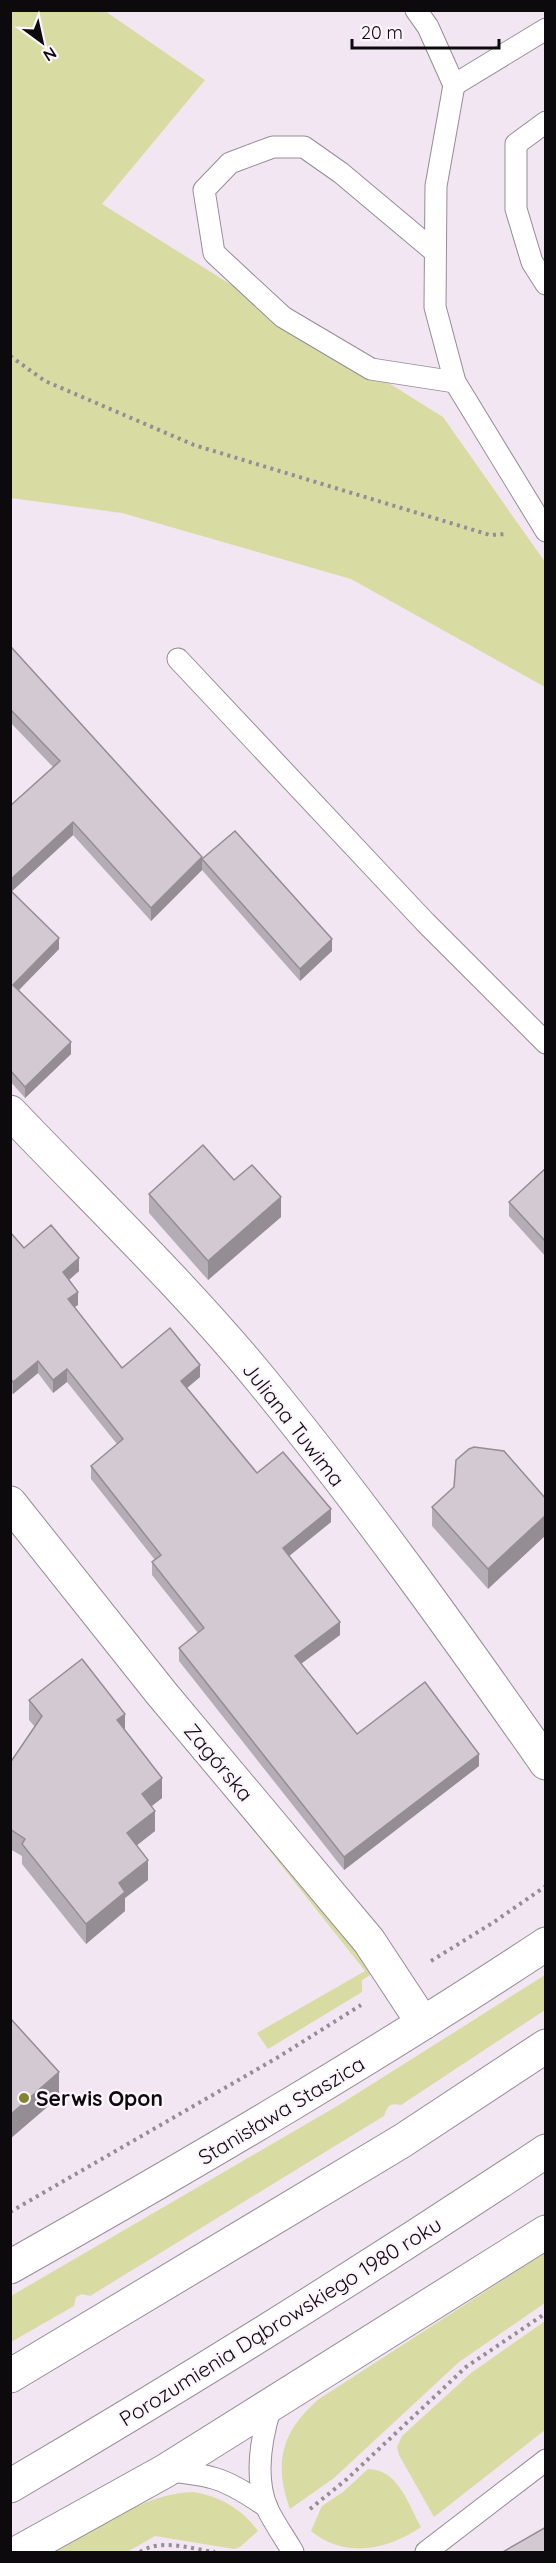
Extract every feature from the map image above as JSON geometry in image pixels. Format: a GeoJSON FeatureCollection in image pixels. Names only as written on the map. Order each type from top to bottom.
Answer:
{"type":"FeatureCollection","features":[{"type":"Feature","properties":{"kind":"street","name":"Juliana Tuwima"},"geometry":{"type":"LineString","coordinates":[[10,1112],[180,1289],[262,1381],[426,1595],[546,1763]]}},
{"type":"Feature","properties":{"kind":"street","name":"Zagórska"},"geometry":{"type":"LineString","coordinates":[[10,1503],[148,1676],[369,1941],[423,2023]]}},
{"type":"Feature","properties":{"kind":"street","name":"Stanisława Staszica"},"geometry":{"type":"LineString","coordinates":[[10,2267],[245,2133],[546,1944]]}},
{"type":"Feature","properties":{"kind":"street"},"geometry":{"type":"LineString","coordinates":[[10,2376],[402,2141],[546,2046]]}},
{"type":"Feature","properties":{"kind":"street","name":"Porozumienia Dąbrowskiego 1980 roku"},"geometry":{"type":"LineString","coordinates":[[10,2486],[208,2369],[546,2151]]}},
{"type":"Feature","properties":{"kind":"street"},"geometry":{"type":"LineString","coordinates":[[19,2553],[165,2471],[546,2232]]}},
{"type":"Feature","properties":{"kind":"lane"},"geometry":{"type":"LineString","coordinates":[[416,10],[428,27],[454,85],[436,186],[435,308],[455,382],[546,531]]}},
{"type":"Feature","properties":{"kind":"lane"},"geometry":{"type":"LineString","coordinates":[[454,85],[546,29]]}},
{"type":"Feature","properties":{"kind":"lane"},"geometry":{"type":"LineString","coordinates":[[546,122],[516,144],[516,209],[532,262],[546,284]]}},
{"type":"Feature","properties":{"kind":"lane"},"geometry":{"type":"LineString","coordinates":[[434,251],[341,173],[304,147],[273,147],[230,163],[204,190],[214,253],[283,317],[371,369],[455,382]]}},
{"type":"Feature","properties":{"kind":"lane"},"geometry":{"type":"LineString","coordinates":[[178,659],[425,922],[546,1043]]}},
{"type":"Feature","properties":{"kind":"lane"},"geometry":{"type":"LineString","coordinates":[[271,2406],[262,2434],[261,2481],[267,2507],[293,2553]]}},
{"type":"Feature","properties":{"kind":"lane"},"geometry":{"type":"LineString","coordinates":[[426,2553],[546,2460]]}},
{"type":"Feature","properties":{"kind":"lane"},"geometry":{"type":"LineString","coordinates":[[165,2471],[199,2473],[222,2480],[243,2490],[267,2507]]}},
{"type":"Feature","properties":{"kind":"path"},"geometry":{"type":"LineString","coordinates":[[10,356],[45,381],[194,445],[489,535],[512,534]]}},
{"type":"Feature","properties":{"kind":"path"},"geometry":{"type":"LineString","coordinates":[[422,1966],[495,1923],[546,1886]]}},
{"type":"Feature","properties":{"kind":"path"},"geometry":{"type":"LineString","coordinates":[[10,2212],[280,2056],[368,2001]]}},
{"type":"Feature","properties":{"kind":"path"},"geometry":{"type":"LineString","coordinates":[[308,2511],[354,2473],[466,2367],[546,2313]]}},
{"type":"Feature","properties":{"kind":"path"},"geometry":{"type":"LineString","coordinates":[[140,2553],[149,2547],[161,2545],[215,2553]]}},
{"type":"Feature","properties":{"kind":"green space"},"geometry":{"type":"Polygon","coordinates":[[[11,11],[105,11],[205,80],[102,204],[443,417],[545,562],[545,687],[351,579],[122,513],[11,498],[11,11]]]}},
{"type":"Feature","properties":{"kind":"green space"},"geometry":{"type":"Polygon","coordinates":[[[220,1788],[375,1972],[362,1980],[362,1992],[268,2049],[257,2033],[365,1971],[220,1788]]]}},
{"type":"Feature","properties":{"kind":"green space"},"geometry":{"type":"Polygon","coordinates":[[[545,1975],[545,2010],[401,2105],[390,2106],[384,2116],[90,2296],[82,2294],[76,2297],[74,2306],[11,2342],[11,2296],[339,2105],[545,1975]]]}},
{"type":"Feature","properties":{"kind":"green space"},"geometry":{"type":"Polygon","coordinates":[[[545,2253],[545,2303],[459,2362],[334,2478],[290,2509],[282,2476],[284,2448],[296,2423],[306,2411],[319,2399],[545,2253]]]}},
{"type":"Feature","properties":{"kind":"green space"},"geometry":{"type":"Polygon","coordinates":[[[545,2321],[545,2430],[434,2517],[399,2455],[397,2447],[402,2436],[471,2373],[545,2321]]]}},
{"type":"Feature","properties":{"kind":"green space"},"geometry":{"type":"Polygon","coordinates":[[[368,2469],[387,2475],[395,2481],[421,2527],[394,2541],[366,2548],[338,2545],[324,2540],[311,2531],[322,2506],[343,2492],[368,2469]]]}},
{"type":"Feature","properties":{"kind":"green space"},"geometry":{"type":"Polygon","coordinates":[[[193,2492],[230,2505],[245,2516],[258,2531],[240,2547],[234,2549],[155,2536],[127,2552],[56,2552],[139,2505],[175,2494],[193,2492]]]}},
{"type":"Feature","properties":{"kind":"building"},"geometry":{"type":"Polygon","coordinates":[[[12,648],[202,857],[151,908],[73,822],[10,880],[10,806],[60,761],[10,709],[10,649],[12,648]]]}},
{"type":"Feature","properties":{"kind":"building"},"geometry":{"type":"Polygon","coordinates":[[[235,831],[332,939],[300,969],[202,859],[235,831]]]}},
{"type":"Feature","properties":{"kind":"building"},"geometry":{"type":"Polygon","coordinates":[[[10,890],[59,938],[13,985],[71,1042],[25,1087],[10,1070],[10,890]]]}},
{"type":"Feature","properties":{"kind":"building"},"geometry":{"type":"Polygon","coordinates":[[[203,1145],[234,1180],[252,1165],[281,1197],[208,1261],[149,1194],[203,1145]]]}},
{"type":"Feature","properties":{"kind":"building"},"geometry":{"type":"Polygon","coordinates":[[[546,1168],[546,1242],[509,1202],[546,1168]]]}},
{"type":"Feature","properties":{"kind":"building"},"geometry":{"type":"Polygon","coordinates":[[[51,1225],[79,1258],[63,1272],[78,1292],[68,1299],[122,1368],[170,1328],[200,1365],[181,1381],[257,1473],[283,1452],[331,1509],[283,1548],[340,1622],[295,1656],[357,1734],[425,1682],[479,1754],[344,1857],[179,1648],[204,1628],[152,1562],[161,1555],[91,1466],[123,1439],[67,1369],[53,1380],[38,1361],[13,1382],[10,1378],[10,1232],[24,1248],[51,1225]]]}},
{"type":"Feature","properties":{"kind":"building"},"geometry":{"type":"Polygon","coordinates":[[[474,1447],[504,1451],[546,1499],[546,1515],[488,1569],[432,1507],[454,1487],[456,1460],[474,1447]]]}},
{"type":"Feature","properties":{"kind":"building"},"geometry":{"type":"Polygon","coordinates":[[[82,1659],[125,1714],[117,1720],[162,1778],[142,1794],[155,1811],[127,1833],[148,1860],[119,1883],[125,1892],[86,1924],[22,1844],[25,1839],[10,1829],[10,1763],[42,1716],[29,1700],[82,1659]]]}},
{"type":"Feature","properties":{"kind":"building"},"geometry":{"type":"Polygon","coordinates":[[[10,2018],[59,2072],[10,2115],[10,2018]]]}},
{"type":"Feature","properties":{"kind":"building"},"geometry":{"type":"Polygon","coordinates":[[[546,2527],[546,2553],[501,2553],[546,2527]]]}},
{"type":"Feature","properties":{"kind":"place","name":"Serwis Opon"},"geometry":{"type":"Point","coordinates":[24,2098]}}]}
